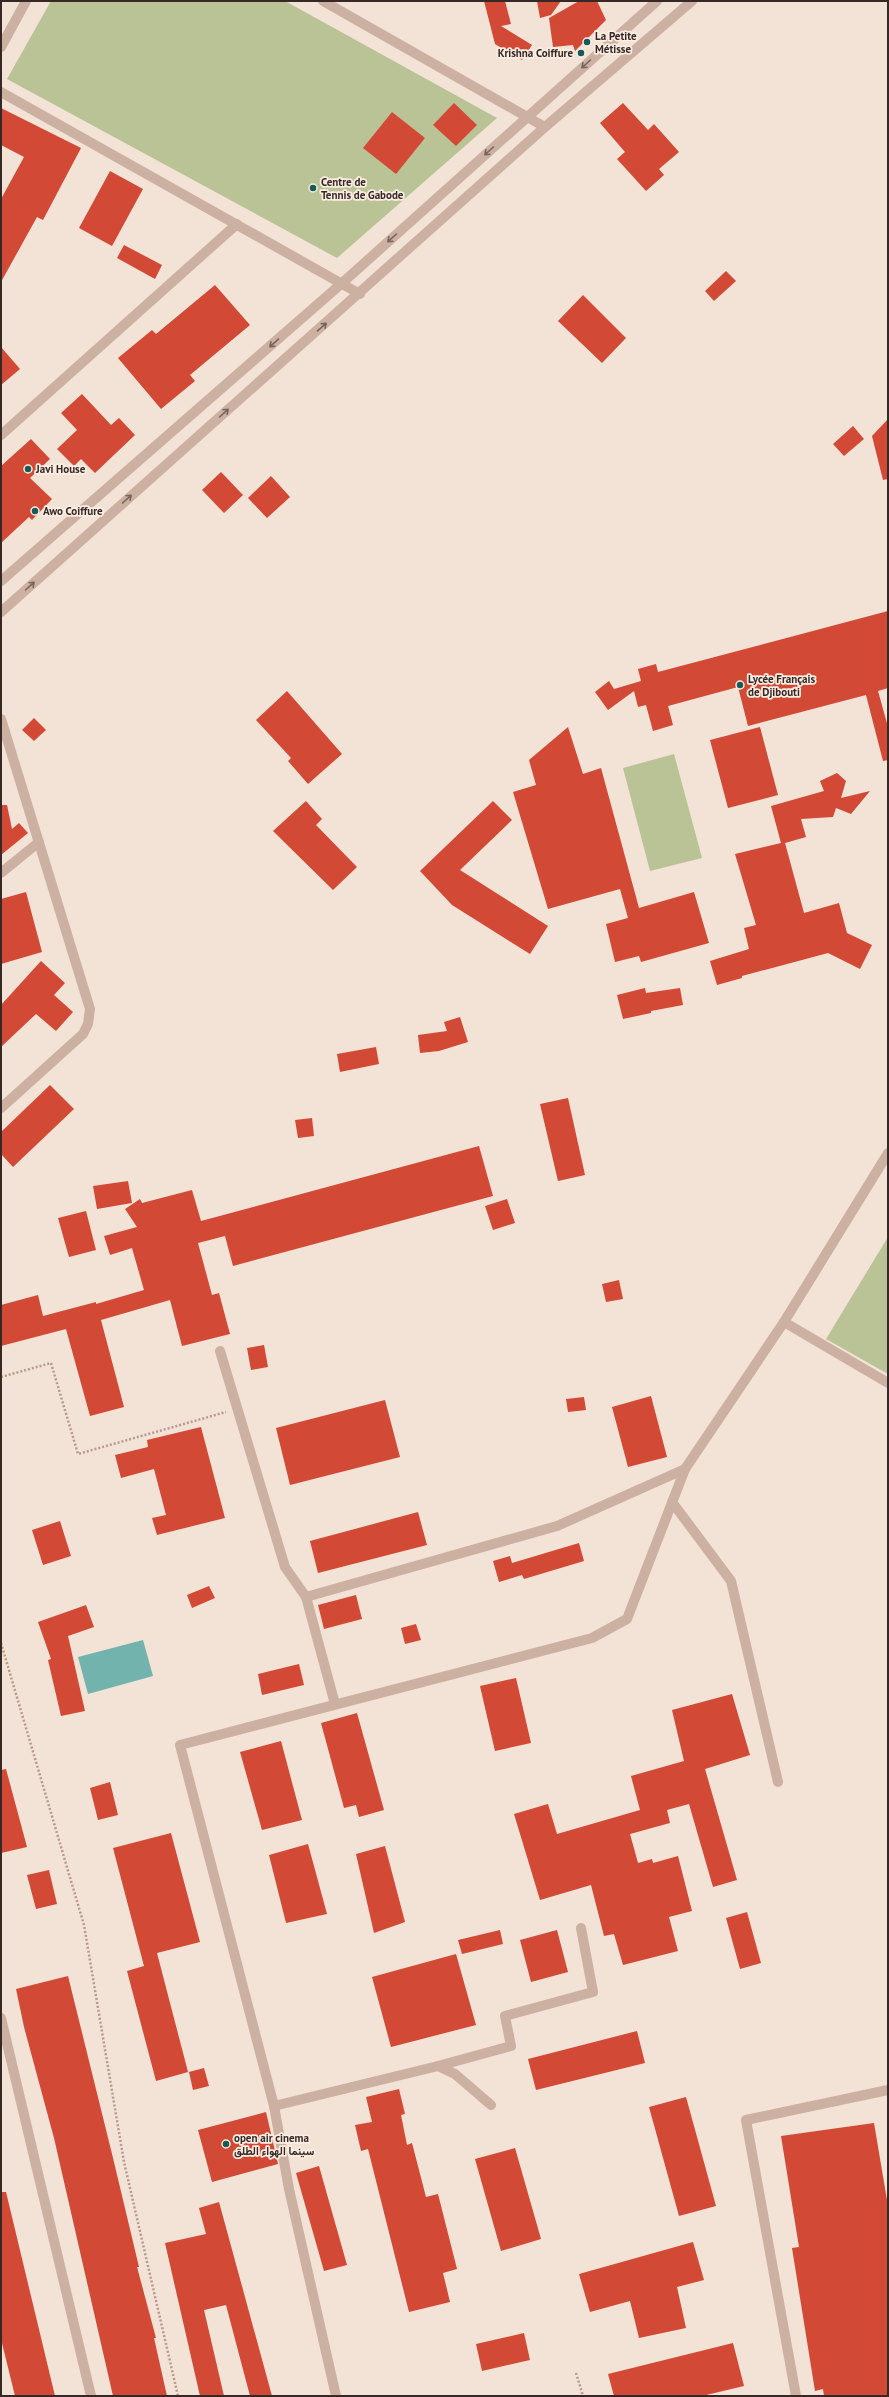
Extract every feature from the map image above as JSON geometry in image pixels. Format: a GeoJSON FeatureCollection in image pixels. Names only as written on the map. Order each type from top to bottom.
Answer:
{"type":"FeatureCollection","features":[{"type":"Feature","properties":{"kind":"street"},"geometry":{"type":"LineString","coordinates":[[1,47],[26,1]]}},
{"type":"Feature","properties":{"kind":"street"},"geometry":{"type":"LineString","coordinates":[[323,1],[545,127]]}},
{"type":"Feature","properties":{"kind":"street"},"geometry":{"type":"LineString","coordinates":[[1,581],[341,284],[657,1]]}},
{"type":"Feature","properties":{"kind":"street"},"geometry":{"type":"LineString","coordinates":[[1,612],[360,294],[545,127],[692,1]]}},
{"type":"Feature","properties":{"kind":"street"},"geometry":{"type":"LineString","coordinates":[[1,92],[360,294]]}},
{"type":"Feature","properties":{"kind":"street"},"geometry":{"type":"LineString","coordinates":[[1,435],[237,224]]}},
{"type":"Feature","properties":{"kind":"street"},"geometry":{"type":"LineString","coordinates":[[1,719],[90,1009],[88,1024],[83,1034],[1,1108]]}},
{"type":"Feature","properties":{"kind":"street"},"geometry":{"type":"LineString","coordinates":[[1,873],[39,842]]}},
{"type":"Feature","properties":{"kind":"street"},"geometry":{"type":"LineString","coordinates":[[336,2396],[289,2189],[274,2106],[180,1745],[592,1638],[627,1619],[685,1469],[784,1322],[888,1153]]}},
{"type":"Feature","properties":{"kind":"street"},"geometry":{"type":"LineString","coordinates":[[784,1322],[888,1383]]}},
{"type":"Feature","properties":{"kind":"street"},"geometry":{"type":"LineString","coordinates":[[220,1351],[236,1409],[285,1567],[306,1597],[336,1704]]}},
{"type":"Feature","properties":{"kind":"street"},"geometry":{"type":"LineString","coordinates":[[306,1597],[557,1526],[685,1469]]}},
{"type":"Feature","properties":{"kind":"street"},"geometry":{"type":"LineString","coordinates":[[672,1502],[731,1581],[778,1782]]}},
{"type":"Feature","properties":{"kind":"street"},"geometry":{"type":"LineString","coordinates":[[274,2106],[438,2066],[511,2046],[504,2016],[593,1992],[581,1928]]}},
{"type":"Feature","properties":{"kind":"street"},"geometry":{"type":"LineString","coordinates":[[1,2018],[90,2396]]}},
{"type":"Feature","properties":{"kind":"street"},"geometry":{"type":"LineString","coordinates":[[438,2066],[455,2074],[491,2105]]}},
{"type":"Feature","properties":{"kind":"street"},"geometry":{"type":"LineString","coordinates":[[796,2396],[746,2120],[888,2090]]}},
{"type":"Feature","properties":{"kind":"path"},"geometry":{"type":"LineString","coordinates":[[1,1377],[51,1363],[78,1454],[236,1409]]}},
{"type":"Feature","properties":{"kind":"path"},"geometry":{"type":"LineString","coordinates":[[1,1643],[84,1925],[124,2162],[178,2396]]}},
{"type":"Feature","properties":{"kind":"path"},"geometry":{"type":"LineString","coordinates":[[576,2373],[583,2396]]}},
{"type":"Feature","properties":{"kind":"green space","name":"Centre de Tennis de Gabode"},"geometry":{"type":"Polygon","coordinates":[[[51,1],[285,1],[497,118],[337,258],[7,79],[51,1]]]}},
{"type":"Feature","properties":{"kind":"green space"},"geometry":{"type":"Polygon","coordinates":[[[674,754],[702,858],[650,871],[623,768],[674,754]]]}},
{"type":"Feature","properties":{"kind":"green space"},"geometry":{"type":"Polygon","coordinates":[[[888,1237],[888,1374],[826,1339],[888,1237]]]}},
{"type":"Feature","properties":{"kind":"water"},"geometry":{"type":"Polygon","coordinates":[[[143,1640],[153,1676],[88,1694],[78,1657],[143,1640]]]}},
{"type":"Feature","properties":{"kind":"building"},"geometry":{"type":"Polygon","coordinates":[[[484,1],[505,1],[511,24],[501,26],[532,45],[522,60],[495,44],[484,1]]]}},
{"type":"Feature","properties":{"kind":"building"},"geometry":{"type":"Polygon","coordinates":[[[537,1],[561,1],[551,15],[540,18],[537,1]]]}},
{"type":"Feature","properties":{"kind":"building"},"geometry":{"type":"Polygon","coordinates":[[[579,1],[597,1],[606,20],[575,51],[573,45],[553,47],[549,18],[579,1]]]}},
{"type":"Feature","properties":{"kind":"building"},"geometry":{"type":"Polygon","coordinates":[[[454,103],[477,125],[456,146],[433,125],[454,103]]]}},
{"type":"Feature","properties":{"kind":"building"},"geometry":{"type":"Polygon","coordinates":[[[623,103],[648,130],[654,124],[679,152],[659,169],[664,175],[646,191],[617,159],[625,152],[600,123],[623,103]]]}},
{"type":"Feature","properties":{"kind":"building"},"geometry":{"type":"Polygon","coordinates":[[[1,108],[81,148],[43,220],[37,217],[1,282],[1,199],[24,157],[1,145],[1,108]]]}},
{"type":"Feature","properties":{"kind":"building"},"geometry":{"type":"Polygon","coordinates":[[[392,112],[425,138],[396,174],[363,148],[392,112]]]}},
{"type":"Feature","properties":{"kind":"building"},"geometry":{"type":"Polygon","coordinates":[[[110,171],[143,189],[112,246],[79,228],[110,171]]]}},
{"type":"Feature","properties":{"kind":"building"},"geometry":{"type":"Polygon","coordinates":[[[124,245],[162,265],[155,279],[117,258],[124,245]]]}},
{"type":"Feature","properties":{"kind":"building"},"geometry":{"type":"Polygon","coordinates":[[[726,271],[736,281],[714,301],[705,291],[726,271]]]}},
{"type":"Feature","properties":{"kind":"building"},"geometry":{"type":"Polygon","coordinates":[[[215,285],[250,325],[190,375],[195,381],[161,409],[118,358],[152,330],[156,334],[215,285]]]}},
{"type":"Feature","properties":{"kind":"building"},"geometry":{"type":"Polygon","coordinates":[[[583,295],[626,338],[602,363],[558,321],[583,295]]]}},
{"type":"Feature","properties":{"kind":"building"},"geometry":{"type":"Polygon","coordinates":[[[1,347],[20,369],[1,385],[1,347]]]}},
{"type":"Feature","properties":{"kind":"building"},"geometry":{"type":"Polygon","coordinates":[[[82,394],[111,425],[119,418],[135,435],[95,473],[81,459],[74,466],[57,449],[77,430],[61,413],[82,394]]]}},
{"type":"Feature","properties":{"kind":"building"},"geometry":{"type":"Polygon","coordinates":[[[888,419],[888,479],[883,480],[872,436],[888,419]]]}},
{"type":"Feature","properties":{"kind":"building"},"geometry":{"type":"Polygon","coordinates":[[[853,426],[864,439],[844,456],[833,444],[853,426]]]}},
{"type":"Feature","properties":{"kind":"building"},"geometry":{"type":"Polygon","coordinates":[[[31,439],[50,459],[30,478],[52,499],[32,520],[29,517],[1,543],[1,466],[31,439]]]}},
{"type":"Feature","properties":{"kind":"building"},"geometry":{"type":"Polygon","coordinates":[[[221,472],[243,495],[224,513],[202,490],[221,472]]]}},
{"type":"Feature","properties":{"kind":"building"},"geometry":{"type":"Polygon","coordinates":[[[271,476],[290,497],[267,518],[248,498],[271,476]]]}},
{"type":"Feature","properties":{"kind":"building"},"geometry":{"type":"Polygon","coordinates":[[[888,611],[888,688],[878,691],[888,727],[888,760],[883,761],[866,695],[748,726],[738,687],[668,706],[673,725],[653,731],[646,705],[638,707],[634,691],[608,710],[595,692],[609,681],[614,689],[641,681],[638,669],[656,664],[658,672],[888,611]]]}},
{"type":"Feature","properties":{"kind":"building"},"geometry":{"type":"Polygon","coordinates":[[[287,691],[342,754],[308,784],[288,761],[291,758],[256,720],[287,691]]]}},
{"type":"Feature","properties":{"kind":"building"},"geometry":{"type":"Polygon","coordinates":[[[34,718],[46,730],[34,741],[22,730],[34,718]]]}},
{"type":"Feature","properties":{"kind":"building"},"geometry":{"type":"Polygon","coordinates":[[[568,727],[583,774],[601,768],[639,908],[694,892],[709,943],[641,962],[639,956],[615,962],[606,924],[628,918],[620,889],[548,909],[513,792],[536,785],[529,760],[568,727]]]}},
{"type":"Feature","properties":{"kind":"building"},"geometry":{"type":"Polygon","coordinates":[[[760,727],[778,795],[728,808],[710,740],[760,727]]]}},
{"type":"Feature","properties":{"kind":"building"},"geometry":{"type":"Polygon","coordinates":[[[837,773],[846,781],[841,798],[870,791],[851,814],[836,808],[833,817],[801,819],[806,837],[785,843],[804,913],[839,903],[847,933],[872,945],[860,969],[828,953],[742,976],[742,978],[717,985],[710,961],[749,949],[744,928],[756,925],[735,854],[781,843],[771,806],[824,791],[820,781],[837,773]]]}},
{"type":"Feature","properties":{"kind":"building"},"geometry":{"type":"Polygon","coordinates":[[[306,801],[322,819],[316,825],[357,867],[333,890],[273,831],[306,801]]]}},
{"type":"Feature","properties":{"kind":"building"},"geometry":{"type":"Polygon","coordinates":[[[493,801],[512,820],[460,870],[548,926],[530,954],[452,905],[420,871],[493,801]]]}},
{"type":"Feature","properties":{"kind":"building"},"geometry":{"type":"Polygon","coordinates":[[[1,805],[7,805],[12,829],[19,823],[28,833],[1,855],[1,805]]]}},
{"type":"Feature","properties":{"kind":"building"},"geometry":{"type":"Polygon","coordinates":[[[26,892],[42,952],[1,964],[1,899],[26,892]]]}},
{"type":"Feature","properties":{"kind":"building"},"geometry":{"type":"Polygon","coordinates":[[[41,961],[65,983],[54,995],[73,1012],[56,1031],[36,1014],[1,1047],[1,1005],[41,961]]]}},
{"type":"Feature","properties":{"kind":"building"},"geometry":{"type":"Polygon","coordinates":[[[645,988],[646,993],[680,988],[683,1005],[651,1011],[651,1013],[623,1019],[617,995],[645,988]]]}},
{"type":"Feature","properties":{"kind":"building"},"geometry":{"type":"Polygon","coordinates":[[[460,1017],[468,1042],[439,1051],[420,1053],[418,1035],[447,1031],[444,1022],[460,1017]]]}},
{"type":"Feature","properties":{"kind":"building"},"geometry":{"type":"Polygon","coordinates":[[[376,1047],[379,1064],[340,1072],[337,1054],[376,1047]]]}},
{"type":"Feature","properties":{"kind":"building"},"geometry":{"type":"Polygon","coordinates":[[[50,1085],[74,1109],[13,1167],[1,1154],[1,1132],[50,1085]]]}},
{"type":"Feature","properties":{"kind":"building"},"geometry":{"type":"Polygon","coordinates":[[[568,1098],[585,1175],[558,1181],[540,1104],[568,1098]]]}},
{"type":"Feature","properties":{"kind":"building"},"geometry":{"type":"Polygon","coordinates":[[[312,1118],[314,1136],[298,1138],[295,1120],[312,1118]]]}},
{"type":"Feature","properties":{"kind":"building"},"geometry":{"type":"Polygon","coordinates":[[[479,1146],[493,1196],[233,1266],[225,1236],[198,1243],[212,1295],[219,1293],[230,1334],[182,1346],[170,1300],[101,1320],[124,1407],[90,1416],[66,1329],[1,1346],[1,1305],[38,1295],[43,1316],[96,1302],[96,1304],[144,1290],[132,1248],[110,1255],[104,1236],[137,1227],[125,1209],[140,1199],[142,1203],[192,1190],[201,1221],[479,1146]]]}},
{"type":"Feature","properties":{"kind":"building"},"geometry":{"type":"Polygon","coordinates":[[[128,1181],[132,1203],[97,1209],[93,1186],[128,1181]]]}},
{"type":"Feature","properties":{"kind":"building"},"geometry":{"type":"Polygon","coordinates":[[[507,1199],[515,1223],[493,1230],[485,1206],[507,1199]]]}},
{"type":"Feature","properties":{"kind":"building"},"geometry":{"type":"Polygon","coordinates":[[[86,1211],[96,1250],[69,1257],[58,1218],[86,1211]]]}},
{"type":"Feature","properties":{"kind":"building"},"geometry":{"type":"Polygon","coordinates":[[[619,1280],[623,1299],[606,1302],[602,1284],[619,1280]]]}},
{"type":"Feature","properties":{"kind":"building"},"geometry":{"type":"Polygon","coordinates":[[[264,1345],[268,1367],[251,1370],[247,1348],[264,1345]]]}},
{"type":"Feature","properties":{"kind":"building"},"geometry":{"type":"Polygon","coordinates":[[[651,1396],[667,1457],[628,1467],[612,1407],[651,1396]]]}},
{"type":"Feature","properties":{"kind":"building"},"geometry":{"type":"Polygon","coordinates":[[[584,1397],[586,1410],[568,1412],[566,1399],[584,1397]]]}},
{"type":"Feature","properties":{"kind":"building"},"geometry":{"type":"Polygon","coordinates":[[[385,1400],[400,1457],[290,1485],[276,1428],[385,1400]]]}},
{"type":"Feature","properties":{"kind":"building"},"geometry":{"type":"Polygon","coordinates":[[[201,1427],[225,1518],[157,1535],[152,1518],[166,1515],[154,1469],[121,1478],[115,1455],[148,1447],[147,1440],[201,1427]]]}},
{"type":"Feature","properties":{"kind":"building"},"geometry":{"type":"Polygon","coordinates":[[[418,1512],[427,1545],[318,1573],[310,1541],[418,1512]]]}},
{"type":"Feature","properties":{"kind":"building"},"geometry":{"type":"Polygon","coordinates":[[[60,1521],[71,1556],[43,1565],[32,1530],[60,1521]]]}},
{"type":"Feature","properties":{"kind":"building"},"geometry":{"type":"Polygon","coordinates":[[[579,1543],[584,1561],[524,1579],[522,1575],[499,1582],[493,1561],[510,1556],[512,1563],[579,1543]]]}},
{"type":"Feature","properties":{"kind":"building"},"geometry":{"type":"Polygon","coordinates":[[[209,1586],[215,1598],[192,1608],[187,1595],[209,1586]]]}},
{"type":"Feature","properties":{"kind":"building"},"geometry":{"type":"Polygon","coordinates":[[[356,1595],[362,1619],[324,1629],[318,1605],[356,1595]]]}},
{"type":"Feature","properties":{"kind":"building"},"geometry":{"type":"Polygon","coordinates":[[[86,1605],[94,1627],[68,1636],[85,1711],[61,1716],[48,1660],[51,1659],[38,1622],[86,1605]]]}},
{"type":"Feature","properties":{"kind":"building"},"geometry":{"type":"Polygon","coordinates":[[[416,1624],[421,1640],[405,1644],[401,1628],[416,1624]]]}},
{"type":"Feature","properties":{"kind":"building"},"geometry":{"type":"Polygon","coordinates":[[[299,1664],[304,1685],[262,1695],[258,1674],[299,1664]]]}},
{"type":"Feature","properties":{"kind":"building"},"geometry":{"type":"Polygon","coordinates":[[[516,1678],[531,1743],[495,1751],[480,1686],[516,1678]]]}},
{"type":"Feature","properties":{"kind":"building"},"geometry":{"type":"Polygon","coordinates":[[[732,1694],[750,1755],[705,1769],[737,1880],[713,1887],[689,1804],[667,1810],[670,1823],[630,1834],[638,1863],[652,1859],[653,1863],[678,1856],[692,1911],[669,1917],[678,1951],[623,1965],[614,1934],[604,1936],[591,1885],[540,1900],[514,1814],[548,1804],[557,1834],[640,1810],[631,1776],[684,1761],[672,1710],[732,1694]]]}},
{"type":"Feature","properties":{"kind":"building"},"geometry":{"type":"Polygon","coordinates":[[[357,1713],[384,1810],[359,1817],[356,1805],[344,1808],[321,1723],[357,1713]]]}},
{"type":"Feature","properties":{"kind":"building"},"geometry":{"type":"Polygon","coordinates":[[[281,1741],[302,1820],[262,1830],[240,1752],[281,1741]]]}},
{"type":"Feature","properties":{"kind":"building"},"geometry":{"type":"Polygon","coordinates":[[[6,1769],[27,1847],[1,1853],[1,1770],[6,1769]]]}},
{"type":"Feature","properties":{"kind":"building"},"geometry":{"type":"Polygon","coordinates":[[[110,1782],[118,1815],[98,1820],[90,1788],[110,1782]]]}},
{"type":"Feature","properties":{"kind":"building"},"geometry":{"type":"Polygon","coordinates":[[[171,1833],[200,1942],[157,1953],[188,2072],[156,2081],[127,1971],[144,1966],[113,1848],[171,1833]]]}},
{"type":"Feature","properties":{"kind":"building"},"geometry":{"type":"Polygon","coordinates":[[[308,1844],[327,1914],[286,1923],[269,1855],[308,1844]]]}},
{"type":"Feature","properties":{"kind":"building"},"geometry":{"type":"Polygon","coordinates":[[[385,1846],[405,1922],[374,1933],[356,1854],[385,1846]]]}},
{"type":"Feature","properties":{"kind":"building"},"geometry":{"type":"Polygon","coordinates":[[[49,1870],[57,1904],[36,1909],[27,1875],[49,1870]]]}},
{"type":"Feature","properties":{"kind":"building"},"geometry":{"type":"Polygon","coordinates":[[[747,1912],[761,1963],[740,1969],[726,1918],[747,1912]]]}},
{"type":"Feature","properties":{"kind":"building"},"geometry":{"type":"Polygon","coordinates":[[[500,1930],[503,1944],[462,1954],[458,1940],[500,1930]]]}},
{"type":"Feature","properties":{"kind":"building"},"geometry":{"type":"Polygon","coordinates":[[[557,1930],[568,1972],[531,1982],[520,1940],[557,1930]]]}},
{"type":"Feature","properties":{"kind":"building"},"geometry":{"type":"Polygon","coordinates":[[[456,1954],[476,2025],[391,2047],[372,1977],[456,1954]]]}},
{"type":"Feature","properties":{"kind":"building"},"geometry":{"type":"Polygon","coordinates":[[[68,1976],[139,2267],[137,2267],[156,2338],[154,2338],[167,2396],[113,2396],[54,2138],[24,2027],[16,1989],[68,1976]]]}},
{"type":"Feature","properties":{"kind":"building"},"geometry":{"type":"Polygon","coordinates":[[[637,2031],[645,2063],[536,2090],[528,2059],[637,2031]]]}},
{"type":"Feature","properties":{"kind":"building"},"geometry":{"type":"Polygon","coordinates":[[[204,2068],[209,2086],[193,2090],[189,2072],[204,2068]]]}},
{"type":"Feature","properties":{"kind":"building"},"geometry":{"type":"Polygon","coordinates":[[[399,2089],[405,2114],[401,2115],[407,2145],[412,2143],[426,2197],[438,2194],[457,2269],[443,2273],[450,2302],[409,2312],[368,2149],[361,2151],[355,2125],[372,2122],[366,2097],[399,2089]]]}},
{"type":"Feature","properties":{"kind":"building"},"geometry":{"type":"Polygon","coordinates":[[[686,2097],[716,2206],[679,2216],[649,2107],[686,2097]]]}},
{"type":"Feature","properties":{"kind":"building"},"geometry":{"type":"Polygon","coordinates":[[[266,2112],[278,2164],[212,2182],[198,2130],[266,2112]]]}},
{"type":"Feature","properties":{"kind":"building"},"geometry":{"type":"Polygon","coordinates":[[[874,2123],[888,2206],[888,2396],[824,2396],[823,2389],[815,2391],[792,2248],[799,2247],[781,2136],[874,2123]]]}},
{"type":"Feature","properties":{"kind":"building"},"geometry":{"type":"Polygon","coordinates":[[[515,2148],[541,2239],[501,2251],[475,2159],[515,2148]]]}},
{"type":"Feature","properties":{"kind":"building"},"geometry":{"type":"Polygon","coordinates":[[[319,2166],[347,2265],[324,2271],[296,2173],[319,2166]]]}},
{"type":"Feature","properties":{"kind":"building"},"geometry":{"type":"Polygon","coordinates":[[[1,2192],[6,2192],[55,2396],[15,2396],[1,2339],[1,2192]]]}},
{"type":"Feature","properties":{"kind":"building"},"geometry":{"type":"Polygon","coordinates":[[[219,2202],[272,2396],[250,2396],[226,2305],[204,2310],[224,2396],[200,2396],[165,2243],[206,2234],[199,2208],[219,2202]]]}},
{"type":"Feature","properties":{"kind":"building"},"geometry":{"type":"Polygon","coordinates":[[[693,2242],[704,2280],[677,2287],[686,2328],[639,2338],[630,2301],[590,2312],[579,2274],[693,2242]]]}},
{"type":"Feature","properties":{"kind":"building"},"geometry":{"type":"Polygon","coordinates":[[[524,2333],[530,2360],[482,2371],[476,2344],[524,2333]]]}},
{"type":"Feature","properties":{"kind":"building"},"geometry":{"type":"Polygon","coordinates":[[[733,2343],[744,2386],[702,2396],[614,2396],[608,2374],[733,2343]]]}},
{"type":"Feature","properties":{"kind":"place","name":"La Petite Métisse"},"geometry":{"type":"Point","coordinates":[587,42]}},
{"type":"Feature","properties":{"kind":"place","name":"Krishna Coiffure"},"geometry":{"type":"Point","coordinates":[581,53]}},
{"type":"Feature","properties":{"kind":"place","name":"Centre de Tennis de Gabode"},"geometry":{"type":"Point","coordinates":[313,188]}},
{"type":"Feature","properties":{"kind":"place","name":"Javi House"},"geometry":{"type":"Point","coordinates":[28,469]}},
{"type":"Feature","properties":{"kind":"place","name":"Awo Coiffure"},"geometry":{"type":"Point","coordinates":[35,511]}},
{"type":"Feature","properties":{"kind":"place","name":"Lycée Français de Djibouti"},"geometry":{"type":"Point","coordinates":[740,685]}},
{"type":"Feature","properties":{"kind":"place","name":"open air cinema سينما الهواء الطلق"},"geometry":{"type":"Point","coordinates":[226,2144]}}]}
